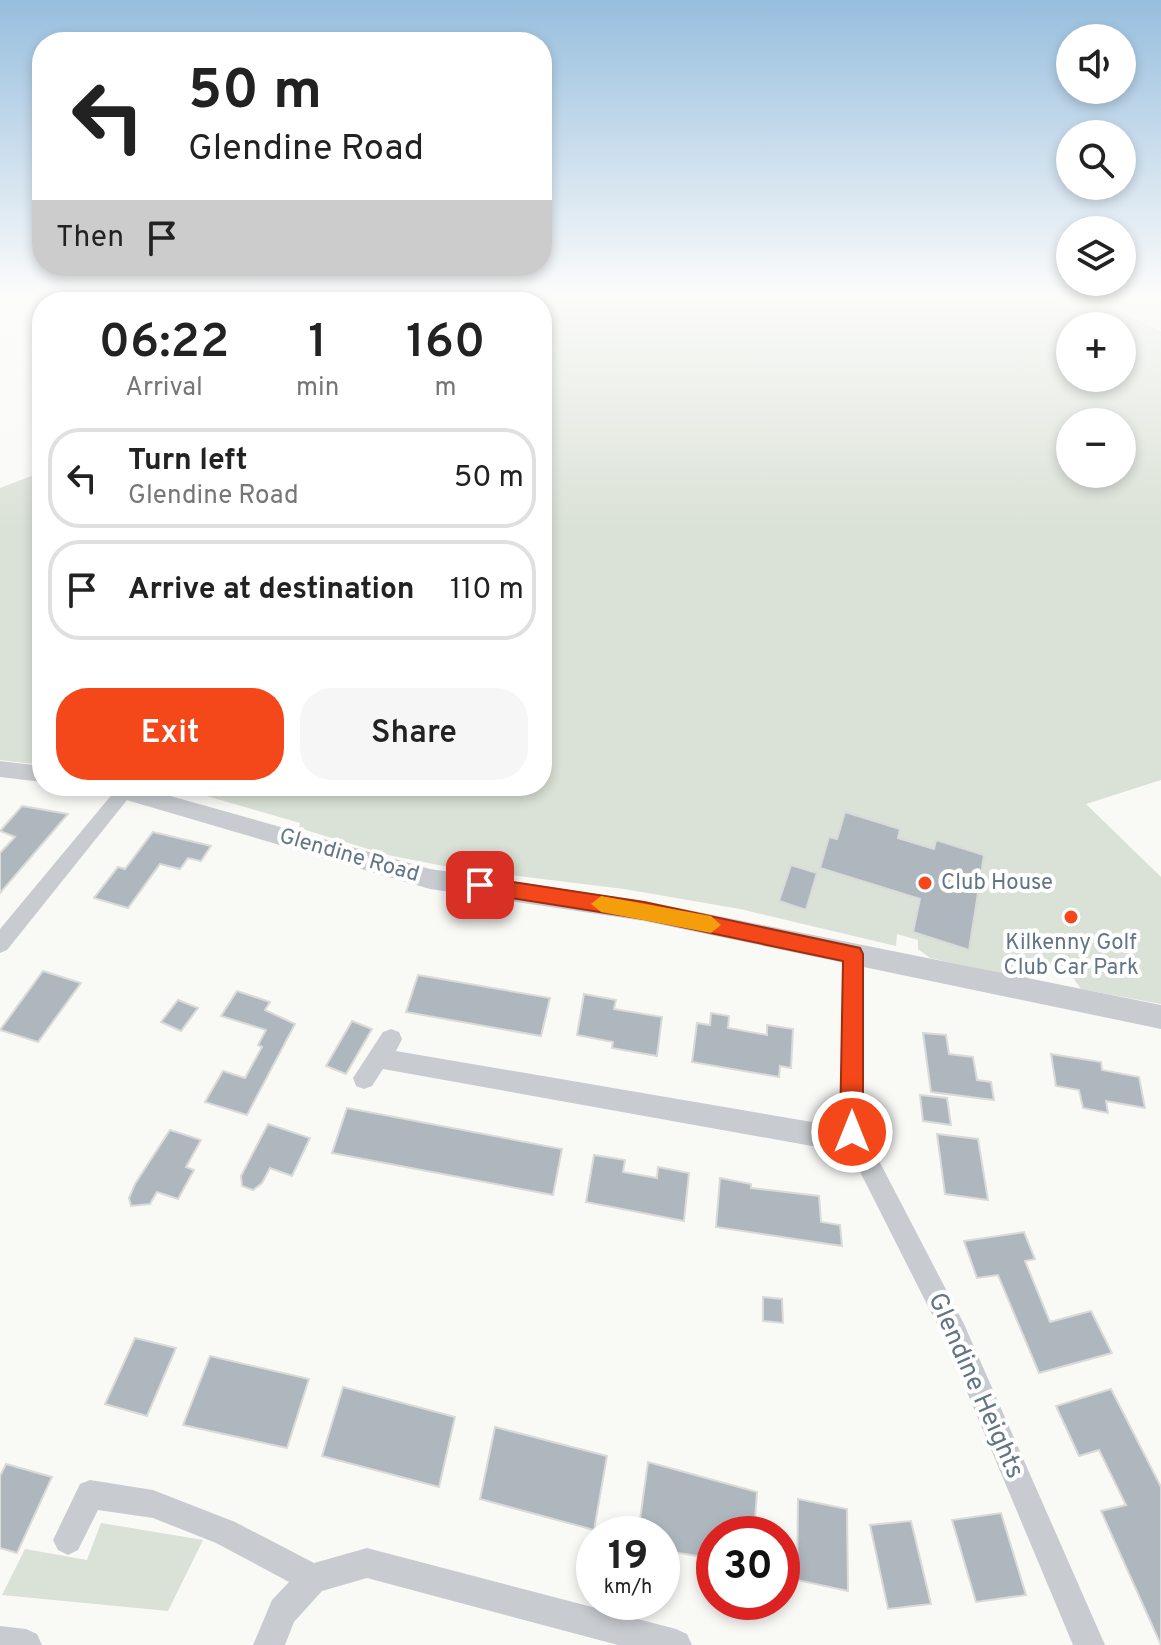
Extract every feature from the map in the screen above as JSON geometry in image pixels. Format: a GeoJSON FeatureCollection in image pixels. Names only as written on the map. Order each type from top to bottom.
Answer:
{"type":"FeatureCollection","features":[{"type":"Feature","properties":{"kind":"street"},"geometry":{"type":"LineString","coordinates":[[0,769],[32,773]]}},
{"type":"Feature","properties":{"kind":"street"},"geometry":{"type":"LineString","coordinates":[[0,944],[110,796]]}},
{"type":"Feature","properties":{"kind":"street","name":"Glendine Road"},"geometry":{"type":"LineString","coordinates":[[144,796],[430,879],[644,911],[1161,1017]]}},
{"type":"Feature","properties":{"kind":"street","name":"Glendine Heights"},"geometry":{"type":"LineString","coordinates":[[853,954],[852,1132],[955,1333],[1089,1645]]}},
{"type":"Feature","properties":{"kind":"street"},"geometry":{"type":"LineString","coordinates":[[364,1078],[391,1039]]}},
{"type":"Feature","properties":{"kind":"street"},"geometry":{"type":"LineString","coordinates":[[378,1058],[812,1134],[852,1132]]}},
{"type":"Feature","properties":{"kind":"street"},"geometry":{"type":"LineString","coordinates":[[68,1540],[90,1494],[153,1504],[225,1532],[313,1578]]}},
{"type":"Feature","properties":{"kind":"street"},"geometry":{"type":"LineString","coordinates":[[269,1645],[283,1611],[313,1578],[367,1563],[676,1645]]}},
{"type":"Feature","properties":{"kind":"street"},"geometry":{"type":"LineString","coordinates":[[0,1642],[26,1645]]}},
{"type":"Feature","properties":{"kind":"shaded area"},"geometry":{"type":"Polygon","coordinates":[[[552,375],[1056,375],[1056,392],[1136,392],[1136,375],[1161,375],[1161,780],[1086,804],[1161,877],[1161,1004],[1081,989],[1065,966],[1040,965],[1028,980],[930,958],[918,949],[918,940],[897,934],[896,946],[740,909],[624,889],[454,868],[388,855],[299,828],[300,823],[207,796],[552,796],[552,375]]]}},
{"type":"Feature","properties":{"kind":"shaded area"},"geometry":{"type":"Polygon","coordinates":[[[32,476],[32,764],[0,760],[0,488],[32,476]]]}},
{"type":"Feature","properties":{"kind":"shaded area"},"geometry":{"type":"Polygon","coordinates":[[[101,1523],[203,1540],[168,1611],[2,1595],[25,1549],[87,1560],[101,1523]]]}},
{"type":"Feature","properties":{"kind":"building"},"geometry":{"type":"Polygon","coordinates":[[[22,806],[68,814],[0,893],[0,853],[15,837],[0,831],[22,806]]]}},
{"type":"Feature","properties":{"kind":"building","name":"Club House"},"geometry":{"type":"Polygon","coordinates":[[[845,812],[900,829],[898,838],[934,849],[936,840],[984,855],[969,950],[913,932],[920,899],[820,868],[829,837],[837,839],[845,812]]]}},
{"type":"Feature","properties":{"kind":"building"},"geometry":{"type":"Polygon","coordinates":[[[153,832],[211,846],[201,861],[188,858],[180,869],[160,864],[128,908],[94,898],[118,867],[125,869],[153,832]]]}},
{"type":"Feature","properties":{"kind":"building"},"geometry":{"type":"Polygon","coordinates":[[[791,865],[817,873],[806,910],[779,901],[791,865]]]}},
{"type":"Feature","properties":{"kind":"building"},"geometry":{"type":"Polygon","coordinates":[[[43,971],[81,983],[38,1042],[0,1030],[43,971]]]}},
{"type":"Feature","properties":{"kind":"building"},"geometry":{"type":"Polygon","coordinates":[[[418,975],[550,998],[541,1036],[406,1012],[418,975]]]}},
{"type":"Feature","properties":{"kind":"building"},"geometry":{"type":"Polygon","coordinates":[[[237,991],[270,1002],[265,1010],[295,1024],[247,1115],[205,1102],[223,1071],[245,1078],[262,1047],[258,1045],[266,1030],[221,1016],[237,991]]]}},
{"type":"Feature","properties":{"kind":"building"},"geometry":{"type":"Polygon","coordinates":[[[584,994],[616,1000],[614,1009],[662,1017],[657,1056],[612,1048],[613,1042],[577,1035],[584,994]]]}},
{"type":"Feature","properties":{"kind":"building"},"geometry":{"type":"Polygon","coordinates":[[[178,1000],[198,1008],[181,1031],[161,1022],[178,1000]]]}},
{"type":"Feature","properties":{"kind":"building"},"geometry":{"type":"Polygon","coordinates":[[[711,1013],[729,1016],[728,1028],[767,1035],[767,1025],[793,1029],[791,1068],[780,1066],[779,1077],[692,1062],[697,1023],[710,1025],[711,1013]]]}},
{"type":"Feature","properties":{"kind":"building"},"geometry":{"type":"Polygon","coordinates":[[[352,1021],[372,1029],[346,1074],[326,1066],[352,1021]]]}},
{"type":"Feature","properties":{"kind":"building"},"geometry":{"type":"Polygon","coordinates":[[[923,1033],[946,1035],[949,1054],[973,1057],[977,1080],[991,1082],[994,1100],[931,1092],[923,1033]]]}},
{"type":"Feature","properties":{"kind":"building"},"geometry":{"type":"Polygon","coordinates":[[[1051,1054],[1101,1062],[1102,1070],[1139,1077],[1145,1108],[1106,1101],[1108,1113],[1083,1108],[1079,1090],[1056,1086],[1051,1054]]]}},
{"type":"Feature","properties":{"kind":"building"},"geometry":{"type":"Polygon","coordinates":[[[920,1095],[947,1098],[951,1125],[923,1121],[920,1095]]]}},
{"type":"Feature","properties":{"kind":"building"},"geometry":{"type":"Polygon","coordinates":[[[347,1108],[562,1149],[553,1195],[332,1153],[347,1108]]]}},
{"type":"Feature","properties":{"kind":"building"},"geometry":{"type":"Polygon","coordinates":[[[268,1124],[310,1138],[292,1176],[270,1168],[262,1183],[253,1190],[242,1186],[241,1176],[268,1124]]]}},
{"type":"Feature","properties":{"kind":"building"},"geometry":{"type":"Polygon","coordinates":[[[170,1130],[201,1140],[186,1167],[194,1170],[178,1199],[157,1192],[150,1204],[131,1206],[129,1198],[135,1184],[170,1130]]]}},
{"type":"Feature","properties":{"kind":"building"},"geometry":{"type":"Polygon","coordinates":[[[937,1134],[978,1139],[988,1200],[945,1194],[937,1134]]]}},
{"type":"Feature","properties":{"kind":"building"},"geometry":{"type":"Polygon","coordinates":[[[594,1155],[625,1160],[623,1172],[657,1178],[658,1167],[689,1173],[684,1221],[586,1202],[594,1155]]]}},
{"type":"Feature","properties":{"kind":"building"},"geometry":{"type":"Polygon","coordinates":[[[720,1178],[751,1184],[751,1188],[819,1196],[821,1222],[840,1225],[842,1246],[716,1227],[720,1178]]]}},
{"type":"Feature","properties":{"kind":"building"},"geometry":{"type":"Polygon","coordinates":[[[1024,1232],[1035,1259],[1025,1261],[1050,1322],[1091,1311],[1112,1353],[1039,1373],[998,1275],[977,1278],[964,1241],[1024,1232]]]}},
{"type":"Feature","properties":{"kind":"building"},"geometry":{"type":"Polygon","coordinates":[[[763,1297],[782,1299],[783,1323],[763,1321],[763,1297]]]}},
{"type":"Feature","properties":{"kind":"building"},"geometry":{"type":"Polygon","coordinates":[[[135,1338],[176,1348],[147,1416],[105,1404],[135,1338]]]}},
{"type":"Feature","properties":{"kind":"building"},"geometry":{"type":"Polygon","coordinates":[[[210,1356],[309,1379],[287,1448],[183,1425],[210,1356]]]}},
{"type":"Feature","properties":{"kind":"building"},"geometry":{"type":"Polygon","coordinates":[[[343,1387],[455,1417],[439,1487],[322,1456],[343,1387]]]}},
{"type":"Feature","properties":{"kind":"building"},"geometry":{"type":"Polygon","coordinates":[[[1111,1389],[1161,1487],[1161,1645],[1101,1511],[1126,1505],[1099,1450],[1079,1456],[1056,1406],[1111,1389]]]}},
{"type":"Feature","properties":{"kind":"building"},"geometry":{"type":"Polygon","coordinates":[[[495,1427],[607,1456],[596,1516],[576,1516],[576,1525],[480,1499],[495,1427]]]}},
{"type":"Feature","properties":{"kind":"building"},"geometry":{"type":"Polygon","coordinates":[[[648,1462],[757,1492],[755,1516],[696,1516],[696,1556],[680,1553],[680,1516],[640,1516],[648,1462]]]}},
{"type":"Feature","properties":{"kind":"building"},"geometry":{"type":"Polygon","coordinates":[[[6,1464],[52,1477],[17,1553],[0,1548],[0,1476],[6,1464]]]}},
{"type":"Feature","properties":{"kind":"building"},"geometry":{"type":"Polygon","coordinates":[[[798,1499],[847,1509],[848,1591],[800,1581],[798,1499]]]}},
{"type":"Feature","properties":{"kind":"building"},"geometry":{"type":"Polygon","coordinates":[[[1001,1513],[1026,1595],[976,1602],[952,1520],[1001,1513]]]}},
{"type":"Feature","properties":{"kind":"building"},"geometry":{"type":"Polygon","coordinates":[[[911,1521],[931,1604],[888,1609],[870,1525],[911,1521]]]}},
{"type":"Feature","properties":{"kind":"slow traffic"},"geometry":{"type":"LineString","coordinates":[[601,904],[711,925]]}},
{"type":"Feature","properties":{"kind":"place","name":"Club House"},"geometry":{"type":"Point","coordinates":[925,883]}},
{"type":"Feature","properties":{"kind":"place","name":"Kilkenny Golf Club Car Park"},"geometry":{"type":"Point","coordinates":[1071,917]}},
{"type":"Feature","properties":{"kind":"route"},"geometry":{"type":"LineString","coordinates":[[480,885],[644,911],[853,954],[852,1132]]}}]}
